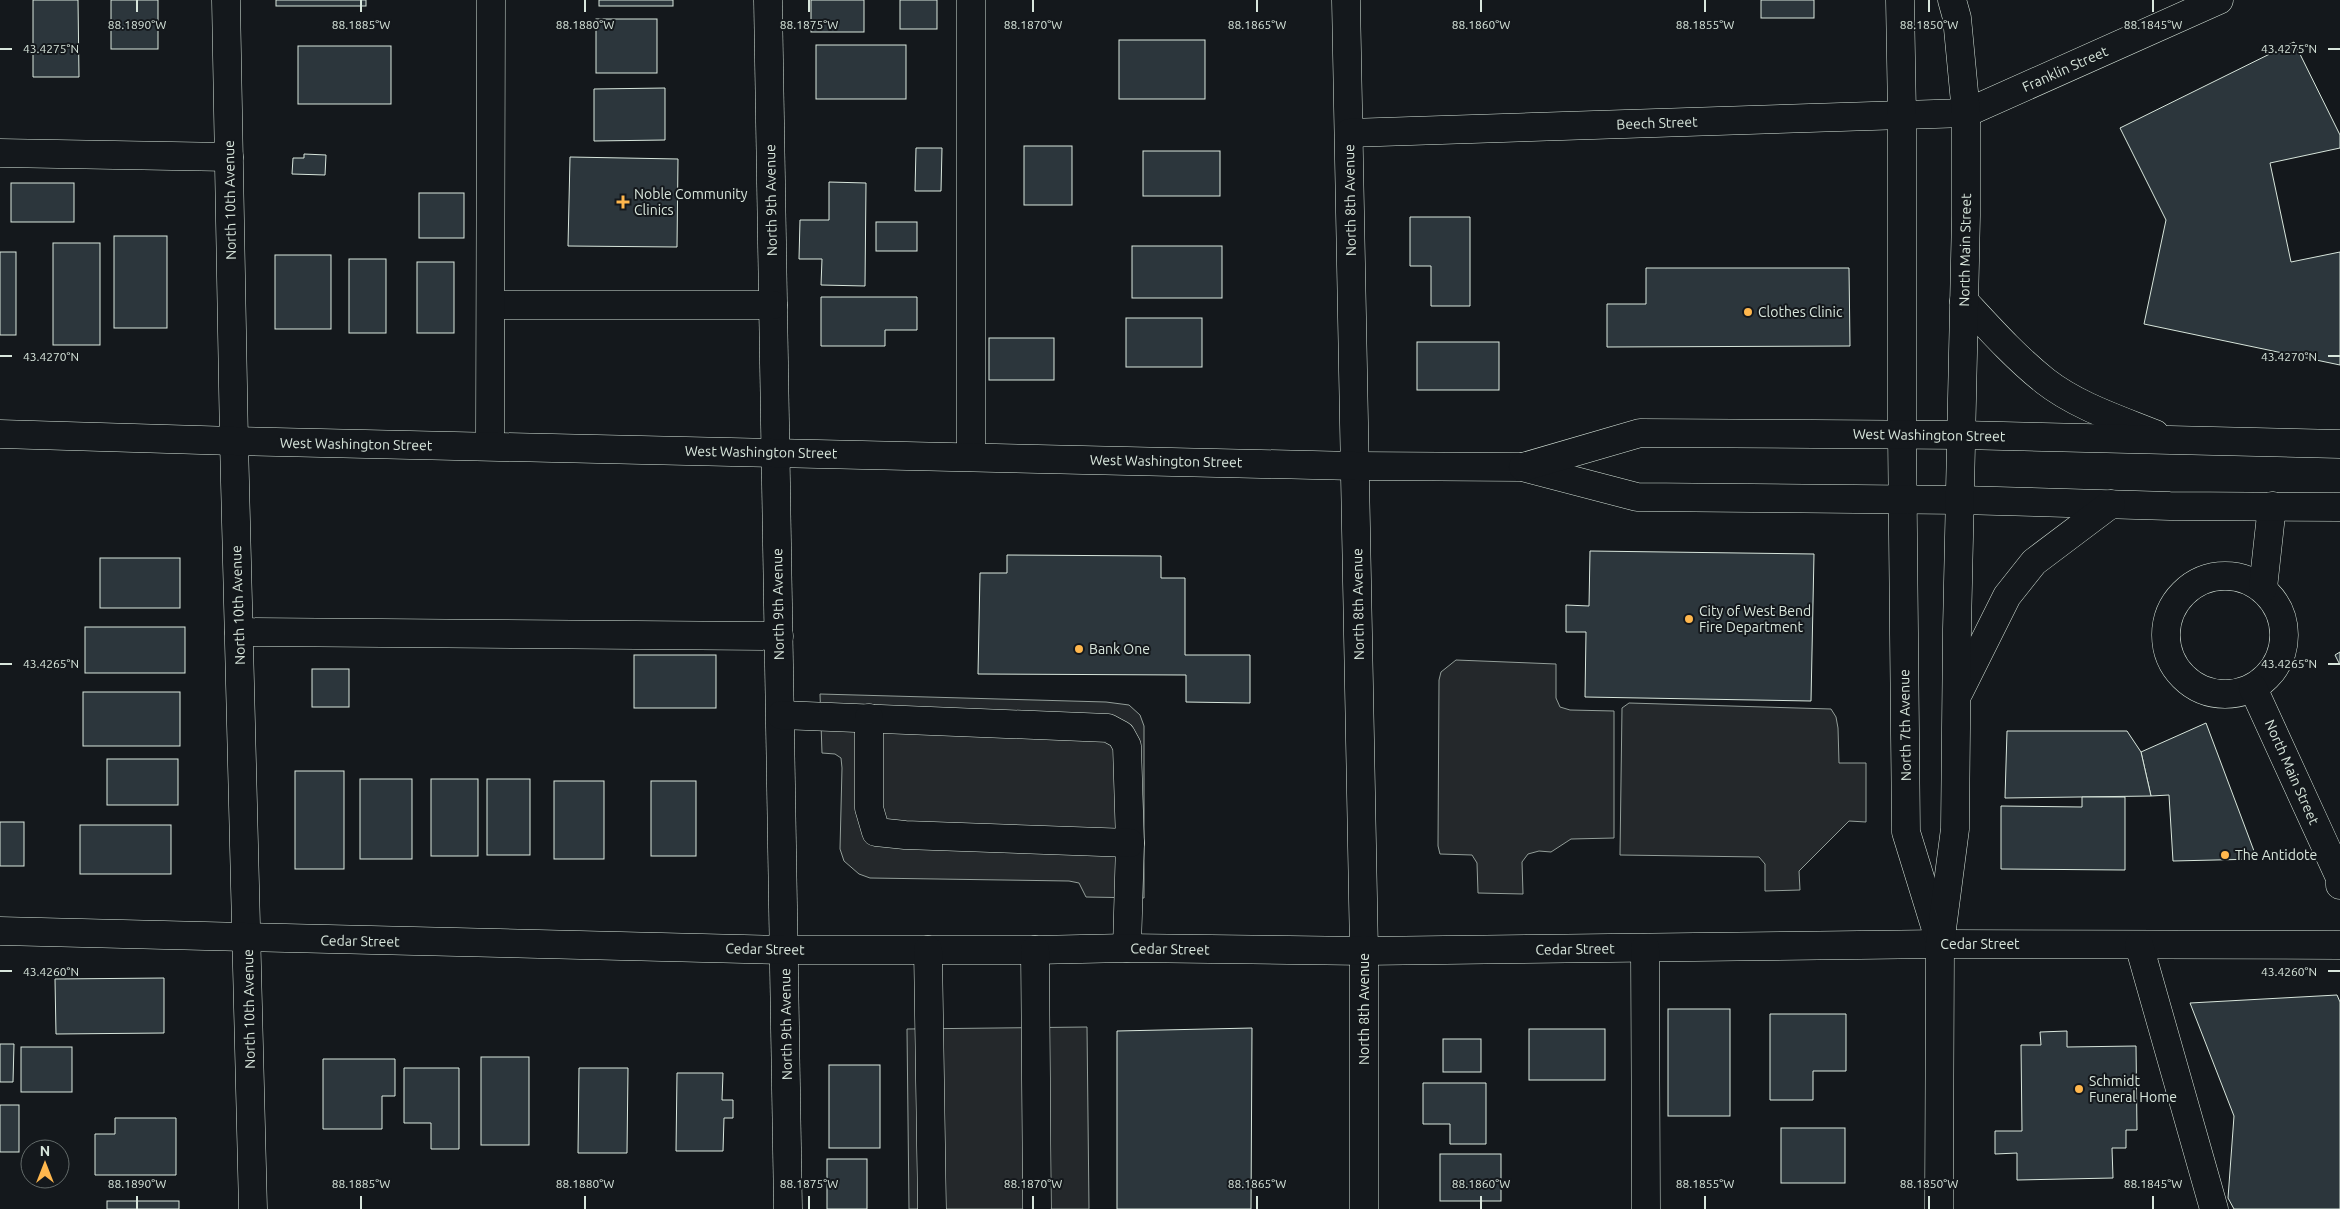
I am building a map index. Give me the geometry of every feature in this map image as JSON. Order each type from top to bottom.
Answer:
[{"type":"street","name":"North 10th Avenue","points":[[226,0],[234,441],[253,1209]]},
{"type":"street","points":[[490,446],[491,0]]},
{"type":"street","name":"North 9th Avenue","points":[[768,0],[788,1209]]},
{"type":"street","points":[[971,0],[971,456]]},
{"type":"street","name":"North 8th Avenue","points":[[1346,0],[1364,951],[1364,1209]]},
{"type":"street","points":[[1900,0],[1903,500]]},
{"type":"street","name":"North Main Street","points":[[1952,0],[1957,18],[1966,113],[1960,500]]},
{"type":"street","name":"Franklin Street","points":[[1966,113],[2218,0]]},
{"type":"street","name":"Beech Street","points":[[1349,133],[1966,113]]},
{"type":"street","points":[[0,153],[229,157]]},
{"type":"street","points":[[1964,301],[2004,345],[2047,382],[2094,409],[2170,440]]},
{"type":"street","points":[[491,305],[773,305]]},
{"type":"street","name":"West Washington Street","points":[[1522,467],[1640,433],[1902,434],[2340,444]]},
{"type":"street","name":"West Washington Street","points":[[0,434],[1355,466],[1522,467],[1637,497],[1960,500],[2340,507]]},
{"type":"street","name":"North 7th Avenue","points":[[1903,500],[1906,832],[1940,944]]},
{"type":"street","name":"North 7th Avenue","points":[[1939,1209],[1940,944],[1955,829],[1960,500]]},
{"type":"street","points":[[1956,698],[2007,596],[2034,562],[2111,504]]},
{"type":"street","points":[[2263,588],[2272,506]]},
{"type":"street","points":[[2226,575],[2245,579],[2263,588],[2273,599],[2280,612],[2285,629],[2284,646],[2278,663],[2268,677],[2253,688],[2234,694],[2215,694],[2196,687],[2181,676],[2170,659],[2166,639],[2167,620],[2175,602],[2189,588],[2206,578],[2226,575]]},
{"type":"street","points":[[239,632],[779,636]]},
{"type":"street","name":"North Main Street","points":[[2253,688],[2340,878],[2340,885]]},
{"type":"street","points":[[780,715],[1108,728],[1121,735],[1127,746],[1130,843],[1126,948]]},
{"type":"street","points":[[869,718],[869,808],[876,832],[905,835],[1130,843]]},
{"type":"street","name":"Cedar Street","points":[[0,932],[785,950],[1126,948],[1364,951],[1940,944],[2340,945]]},
{"type":"street","points":[[2140,945],[2214,1209]]},
{"type":"street","points":[[1645,948],[1646,1209]]},
{"type":"street","points":[[928,950],[932,1209]]},
{"type":"street","points":[[1035,950],[1037,1207]]},
{"type":"shaded area","points":[[1456,660],[1556,664],[1556,698],[1560,707],[1570,710],[1614,711],[1614,838],[1571,839],[1551,852],[1539,851],[1528,854],[1522,862],[1523,894],[1478,893],[1477,863],[1472,855],[1440,854],[1438,846],[1439,680],[1441,672]]},
{"type":"shaded area","points":[[820,694],[1106,702],[1129,705],[1140,715],[1144,726],[1144,898],[1086,897],[1079,883],[1069,881],[870,878],[859,874],[844,861],[840,849],[841,758],[835,754],[822,753]]},
{"type":"shaded area","points":[[1629,703],[1831,709],[1836,717],[1838,728],[1839,763],[1866,763],[1866,822],[1849,821],[1799,871],[1800,890],[1765,891],[1765,864],[1759,857],[1620,855],[1622,708]]},
{"type":"shaded area","points":[[1087,1027],[1089,1209],[909,1209],[907,1029]]},
{"type":"building","points":[[33,0],[78,0],[79,77],[33,77]]},
{"type":"building","points":[[111,0],[158,0],[158,49],[111,49]]},
{"type":"building","points":[[276,0],[366,0],[366,6],[276,6]]},
{"type":"building","points":[[599,0],[673,0],[673,6],[599,6]]},
{"type":"building","points":[[811,0],[864,0],[864,32],[811,32]]},
{"type":"building","points":[[900,0],[937,0],[937,29],[900,29]]},
{"type":"building","points":[[1761,0],[1814,0],[1814,18],[1761,18]]},
{"type":"building","points":[[596,19],[657,19],[657,73],[596,73]]},
{"type":"building","points":[[1119,40],[1205,40],[1205,99],[1119,99]]},
{"type":"building","points":[[2294,42],[2340,135],[2340,148],[2270,163],[2291,262],[2340,252],[2340,365],[2144,324],[2166,220],[2120,128]]},
{"type":"building","points":[[816,45],[906,45],[906,99],[816,99]]},
{"type":"building","points":[[298,46],[391,46],[391,104],[298,104]]},
{"type":"building","points":[[665,88],[665,140],[594,141],[594,89]]},
{"type":"building","points":[[1024,146],[1072,146],[1072,205],[1024,205]]},
{"type":"building","points":[[916,148],[942,148],[941,191],[915,191]]},
{"type":"building","points":[[1143,151],[1220,151],[1220,196],[1143,196]]},
{"type":"building","points":[[304,154],[326,155],[325,175],[292,174],[293,158],[304,158]]},
{"type":"building","name":"Noble Community Clinics","points":[[570,157],[678,159],[677,247],[568,246]]},
{"type":"building","points":[[829,182],[866,183],[865,286],[821,285],[822,259],[799,259],[800,220],[829,220]]},
{"type":"building","points":[[11,183],[74,183],[74,222],[11,222]]},
{"type":"building","points":[[419,193],[464,193],[464,238],[419,238]]},
{"type":"building","points":[[1410,217],[1470,217],[1470,306],[1431,306],[1431,266],[1410,266]]},
{"type":"building","points":[[876,222],[917,222],[917,251],[876,251]]},
{"type":"building","points":[[114,236],[167,236],[167,328],[114,328]]},
{"type":"building","points":[[53,243],[100,243],[100,345],[53,345]]},
{"type":"building","points":[[1132,246],[1222,246],[1222,298],[1132,298]]},
{"type":"building","points":[[0,252],[16,252],[16,335],[0,335]]},
{"type":"building","points":[[275,255],[331,255],[331,329],[275,329]]},
{"type":"building","points":[[349,259],[386,259],[386,333],[349,333]]},
{"type":"building","points":[[417,262],[454,262],[454,333],[417,333]]},
{"type":"building","points":[[1646,268],[1849,268],[1850,346],[1607,347],[1607,304],[1646,304]]},
{"type":"building","points":[[821,297],[917,297],[917,330],[885,330],[885,346],[821,346]]},
{"type":"building","points":[[1126,318],[1202,318],[1202,367],[1126,367]]},
{"type":"building","points":[[989,338],[1054,338],[1054,380],[989,380]]},
{"type":"building","points":[[1417,342],[1499,342],[1499,390],[1417,390]]},
{"type":"building","name":"City of West Bend Fire Department","points":[[1590,551],[1814,554],[1811,701],[1585,697],[1586,632],[1566,632],[1566,605],[1589,606]]},
{"type":"building","points":[[1007,555],[1161,556],[1161,578],[1185,578],[1185,655],[1250,655],[1250,703],[1186,702],[1186,675],[978,674],[980,573],[1007,573]]},
{"type":"building","points":[[100,558],[180,558],[180,608],[100,608]]},
{"type":"building","points":[[85,627],[185,627],[185,673],[85,673]]},
{"type":"building","points":[[2340,652],[2340,665],[2335,655]]},
{"type":"building","points":[[634,655],[716,655],[716,708],[634,708]]},
{"type":"building","points":[[312,669],[349,669],[349,707],[312,707]]},
{"type":"building","points":[[83,692],[180,692],[180,746],[83,746]]},
{"type":"building","points":[[2206,723],[2257,859],[2173,861],[2169,795],[2151,796],[2141,752]]},
{"type":"building","points":[[2007,731],[2127,731],[2141,752],[2151,796],[2005,798]]},
{"type":"building","points":[[107,759],[178,759],[178,805],[107,805]]},
{"type":"building","points":[[295,771],[344,771],[344,869],[295,869]]},
{"type":"building","points":[[360,779],[412,779],[412,859],[360,859]]},
{"type":"building","points":[[431,779],[478,779],[478,856],[431,856]]},
{"type":"building","points":[[487,779],[530,779],[530,855],[487,855]]},
{"type":"building","points":[[554,781],[604,781],[604,859],[554,859]]},
{"type":"building","points":[[651,781],[696,781],[696,856],[651,856]]},
{"type":"building","points":[[2082,797],[2125,797],[2125,870],[2001,869],[2001,806],[2082,807]]},
{"type":"building","points":[[0,822],[24,822],[24,866],[0,866]]},
{"type":"building","points":[[80,825],[171,825],[171,874],[80,874]]},
{"type":"building","points":[[164,978],[164,1033],[56,1034],[55,979]]},
{"type":"building","points":[[2337,995],[2340,1002],[2340,1209],[2234,1209],[2228,1198],[2234,1116],[2190,1003]]},
{"type":"building","points":[[1668,1009],[1730,1009],[1730,1116],[1668,1116]]},
{"type":"building","points":[[1770,1014],[1846,1014],[1846,1071],[1813,1071],[1813,1100],[1770,1100]]},
{"type":"building","points":[[1252,1028],[1251,1209],[1117,1209],[1117,1031]]},
{"type":"building","points":[[1529,1029],[1605,1029],[1605,1080],[1529,1080]]},
{"type":"building","name":"Schmidt Funeral Home","points":[[2067,1031],[2067,1047],[2136,1046],[2137,1130],[2126,1130],[2126,1148],[2112,1148],[2113,1178],[2017,1180],[2017,1153],[1995,1154],[1995,1131],[2022,1131],[2021,1045],[2041,1045],[2040,1032]]},
{"type":"building","points":[[1443,1039],[1481,1039],[1481,1072],[1443,1072]]},
{"type":"building","points":[[0,1044],[14,1044],[13,1082],[0,1082]]},
{"type":"building","points":[[21,1047],[72,1047],[72,1092],[21,1092]]},
{"type":"building","points":[[481,1057],[529,1057],[529,1145],[481,1145]]},
{"type":"building","points":[[323,1059],[395,1059],[395,1096],[382,1096],[382,1129],[323,1129]]},
{"type":"building","points":[[829,1065],[880,1065],[880,1148],[829,1148]]},
{"type":"building","points":[[404,1068],[459,1068],[459,1149],[431,1149],[431,1123],[404,1123]]},
{"type":"building","points":[[579,1068],[628,1068],[627,1153],[578,1153]]},
{"type":"building","points":[[677,1073],[723,1073],[722,1100],[733,1100],[733,1118],[724,1118],[723,1151],[676,1151]]},
{"type":"building","points":[[1423,1083],[1486,1083],[1486,1144],[1450,1144],[1450,1124],[1423,1124]]},
{"type":"building","points":[[0,1105],[19,1105],[19,1152],[0,1152]]},
{"type":"building","points":[[115,1118],[176,1118],[176,1175],[95,1175],[95,1134],[115,1134]]},
{"type":"building","points":[[1781,1128],[1845,1128],[1845,1183],[1781,1183]]},
{"type":"building","points":[[1440,1154],[1501,1154],[1501,1201],[1440,1201]]},
{"type":"building","points":[[827,1159],[867,1159],[867,1209],[827,1209]]},
{"type":"building","points":[[107,1201],[179,1201],[179,1209],[107,1209]]},
{"type":"place","name":"Noble Community Clinics","points":[[623,202]]},
{"type":"place","name":"Clothes Clinic","points":[[1748,312]]},
{"type":"place","name":"City of West Bend Fire Department","points":[[1689,619]]},
{"type":"place","name":"Bank One","points":[[1079,649]]},
{"type":"place","name":"The Antidote","points":[[2225,855]]},
{"type":"place","name":"Schmidt Funeral Home","points":[[2079,1089]]}]
